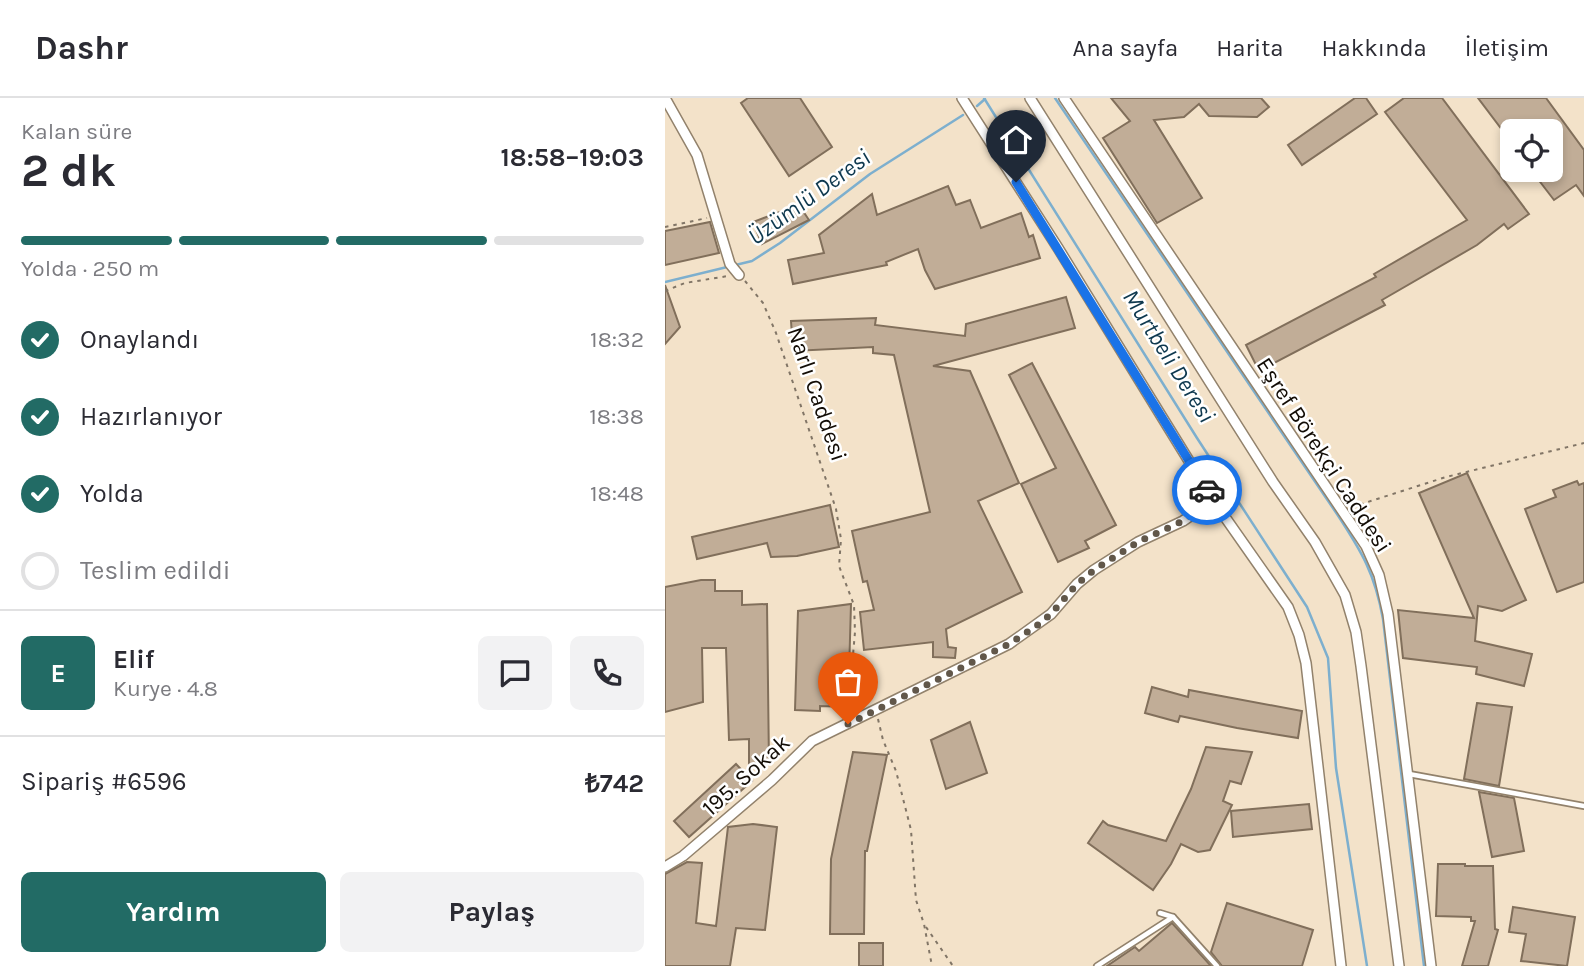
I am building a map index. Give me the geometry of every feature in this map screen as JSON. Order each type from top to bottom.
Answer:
[{"type":"street","points":[[665,98],[697,155],[735,270]]},
{"type":"street","points":[[963,98],[1213,500],[1288,607],[1299,635],[1305,663],[1341,966]]},
{"type":"street","points":[[1030,98],[1273,481],[1315,542],[1345,595],[1356,632],[1361,666],[1399,966]]},
{"type":"street","name":"Eşref Börekçi Caddesi","points":[[1064,98],[1366,546],[1379,575],[1384,592],[1431,966]]},
{"type":"street","name":"195. Sokak","points":[[665,867],[693,848],[772,780],[812,741],[1009,644],[1035,627],[1094,570],[1138,542],[1183,521],[1213,500]]},
{"type":"lane","points":[[1408,774],[1584,806]]},
{"type":"lane","points":[[1160,913],[1173,917],[1217,966]]},
{"type":"lane","points":[[1097,966],[1173,917]]},
{"type":"path","points":[[665,227],[715,216]]},
{"type":"path","points":[[665,291],[735,270]]},
{"type":"path","name":"Narlı Caddesi","points":[[735,270],[763,303],[776,332],[836,509],[841,539],[839,566],[854,605],[855,632],[848,724]]},
{"type":"path","points":[[1341,510],[1446,477],[1584,443]]},
{"type":"path","points":[[875,710],[883,740],[896,771],[911,830],[916,900],[924,924],[932,966]]},
{"type":"path","points":[[924,924],[953,966]]},
{"type":"building","points":[[748,98],[800,98],[832,147],[789,176],[741,103]]},
{"type":"building","points":[[1111,98],[1261,98],[1269,107],[1257,117],[1209,116],[1199,104],[1184,117],[1154,120],[1202,198],[1157,223],[1103,138],[1130,121]]},
{"type":"building","points":[[1355,98],[1366,98],[1377,114],[1302,165],[1288,145]]},
{"type":"building","points":[[1404,98],[1442,98],[1500,175],[1500,182],[1505,182],[1529,214],[1508,229],[1504,224],[1477,245],[1382,300],[1385,305],[1259,371],[1246,345],[1376,277],[1374,274],[1467,220],[1385,112]]},
{"type":"building","points":[[1478,98],[1546,98],[1561,119],[1500,119],[1500,127]]},
{"type":"building","points":[[1563,121],[1584,150],[1584,196],[1576,185],[1554,200],[1540,182],[1563,182]]},
{"type":"building","points":[[948,186],[956,205],[970,200],[981,228],[1021,213],[1029,237],[1033,235],[1040,258],[935,289],[918,249],[886,262],[887,265],[793,284],[788,260],[824,253],[819,235],[872,194],[877,215]]},
{"type":"building","points":[[799,205],[809,220],[762,244],[753,222]]},
{"type":"building","points":[[710,222],[719,253],[665,265],[665,231]]},
{"type":"building","points":[[665,285],[680,327],[665,344]]},
{"type":"building","points":[[1066,297],[1075,328],[933,366],[970,371],[1019,483],[978,501],[1022,592],[946,629],[948,647],[956,648],[955,658],[933,657],[933,642],[864,650],[860,612],[874,610],[867,581],[863,582],[852,531],[930,512],[894,355],[873,353],[873,347],[793,351],[791,321],[876,318],[875,325],[965,336],[966,324]]},
{"type":"building","points":[[1032,363],[1116,525],[1085,541],[1089,548],[1058,562],[1021,484],[1056,468],[1009,375]]},
{"type":"building","points":[[1467,473],[1526,600],[1502,611],[1478,606],[1475,641],[1532,654],[1524,686],[1476,674],[1477,667],[1403,658],[1398,610],[1474,618],[1419,493]]},
{"type":"building","points":[[1577,481],[1579,485],[1584,483],[1584,582],[1557,592],[1525,509],[1556,497],[1553,490]]},
{"type":"building","points":[[830,505],[839,547],[797,556],[771,557],[767,543],[697,559],[692,537]]},
{"type":"building","points":[[715,580],[715,591],[742,591],[742,605],[767,604],[769,764],[749,764],[749,739],[729,740],[726,648],[702,648],[703,702],[665,712],[665,587]]},
{"type":"building","points":[[851,604],[848,707],[820,706],[820,711],[795,710],[798,611]]},
{"type":"building","points":[[1152,687],[1188,697],[1189,690],[1302,711],[1298,738],[1180,716],[1178,722],[1145,713]]},
{"type":"building","points":[[1477,703],[1512,707],[1499,786],[1464,779]]},
{"type":"building","points":[[970,722],[987,773],[946,789],[931,740]]},
{"type":"building","points":[[1206,747],[1252,752],[1241,784],[1230,781],[1223,801],[1232,805],[1210,850],[1198,852],[1181,844],[1153,890],[1088,843],[1103,821],[1108,825],[1166,841],[1191,789]]},
{"type":"building","points":[[853,752],[887,755],[865,851],[864,934],[830,934],[831,859]]},
{"type":"building","points":[[736,764],[752,781],[689,837],[674,821]]},
{"type":"building","points":[[1479,792],[1514,798],[1524,851],[1492,857]]},
{"type":"building","points":[[1309,804],[1312,829],[1233,837],[1231,811]]},
{"type":"building","points":[[753,824],[777,827],[765,930],[736,928],[730,966],[665,966],[665,874],[687,862],[702,863],[696,923],[716,926],[728,827]]},
{"type":"building","points":[[1438,864],[1493,866],[1495,929],[1498,930],[1488,966],[1462,966],[1475,921],[1471,921],[1471,917],[1436,916]]},
{"type":"building","points":[[1227,903],[1313,930],[1302,966],[1222,966],[1211,952]]},
{"type":"building","points":[[1513,907],[1575,917],[1567,966],[1521,961],[1526,934],[1509,932]]},
{"type":"building","points":[[1172,923],[1211,966],[1107,966],[1135,947],[1139,951]]},
{"type":"building","points":[[859,943],[883,943],[883,966],[859,966]]},
{"type":"waterway","name":"Murtbeli Deresi","points":[[984,98],[1197,438],[1307,607],[1328,658],[1336,768],[1367,966]]},
{"type":"waterway","points":[[1055,98],[1337,514],[1366,564],[1376,589],[1383,619],[1424,966]]},
{"type":"waterway","name":"Üzümlü Deresi","points":[[977,106],[985,99]]},
{"type":"waterway","name":"Üzümlü Deresi","points":[[665,282],[752,261],[780,243],[870,174],[963,115]]},
{"type":"way so far","points":[[848,724],[1009,644],[1051,614],[1077,584],[1094,570],[1138,542],[1183,521],[1213,500],[1207,490]]},
{"type":"route","points":[[1016,182],[1207,490]]}]
